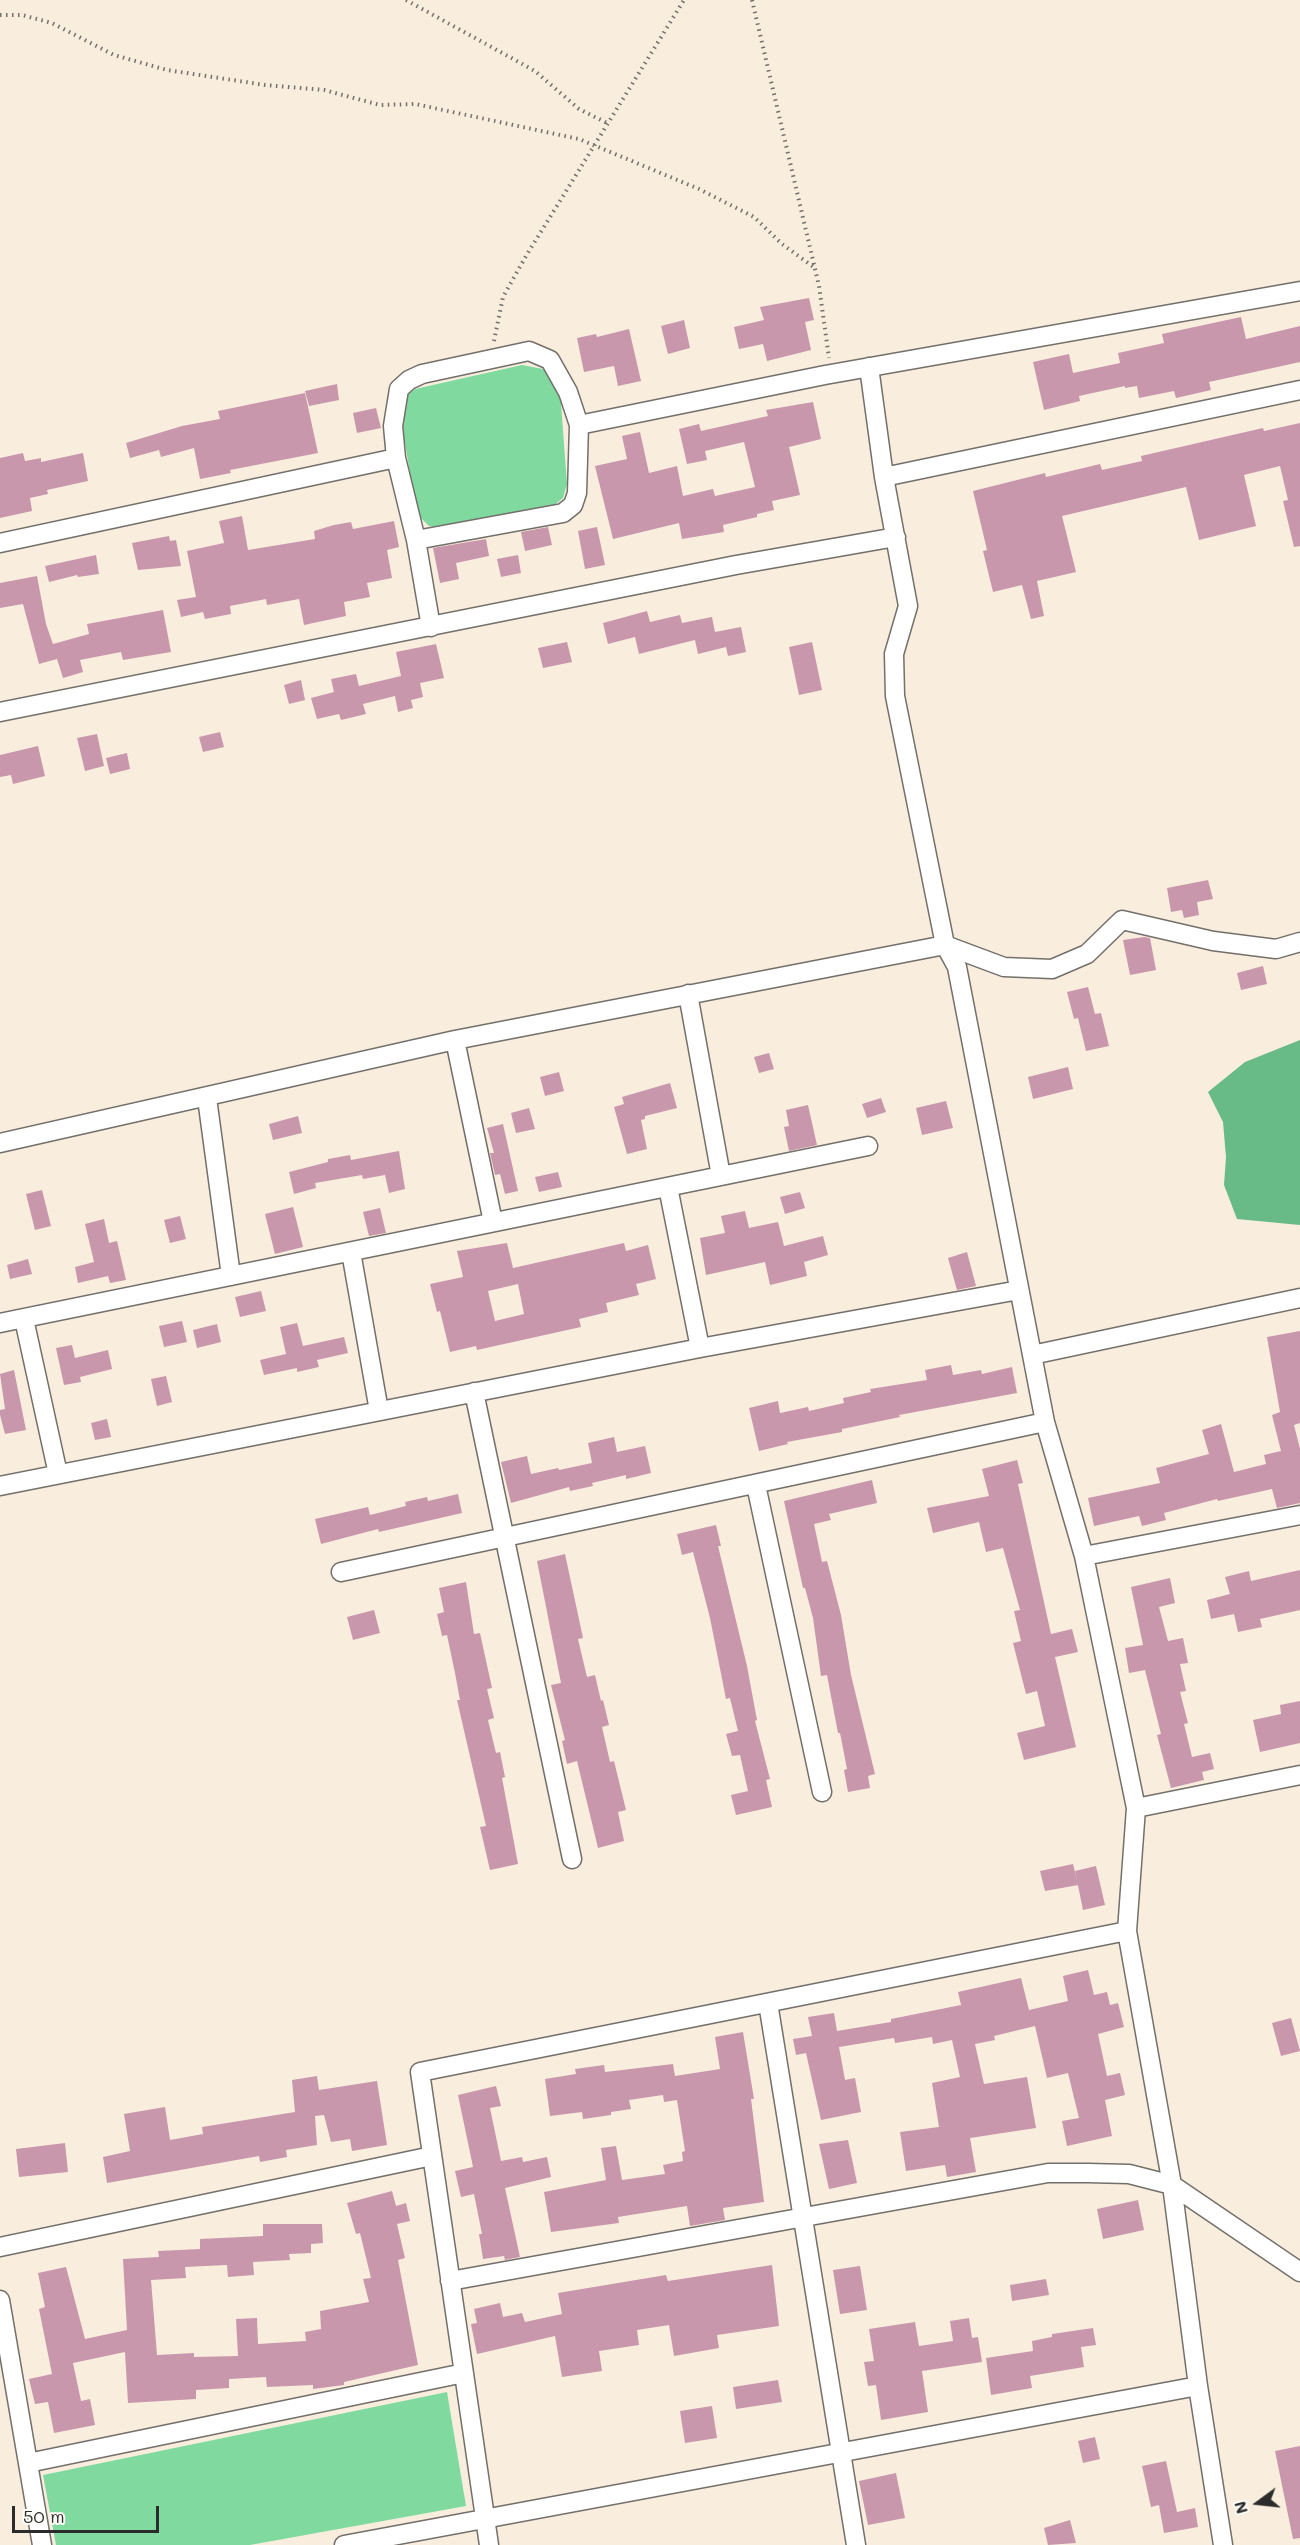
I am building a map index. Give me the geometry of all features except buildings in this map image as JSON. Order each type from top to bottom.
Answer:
[{"type":"street","points":[[579,425],[869,367],[1300,291]]},
{"type":"street","points":[[416,540],[563,513],[573,505],[577,494],[579,425],[568,392],[550,360],[529,351],[422,374],[409,380],[399,389],[393,426],[396,458],[416,540],[431,627]]},
{"type":"street","points":[[869,367],[884,477],[908,606],[894,654],[895,696],[945,945],[957,967],[1045,1422],[1084,1556],[1136,1808],[1127,1931],[1172,2185],[1198,2386],[1223,2545]]},
{"type":"street","points":[[884,477],[1300,390]]},
{"type":"street","points":[[0,543],[396,458]]},
{"type":"street","points":[[0,712],[736,565],[896,537]]},
{"type":"street","points":[[0,1143],[207,1098],[455,1040],[945,945],[1004,967],[1052,969],[1087,954],[1122,920],[1213,941],[1276,949],[1300,942]]},
{"type":"street","points":[[688,994],[721,1176]]},
{"type":"street","points":[[455,1040],[493,1222]]},
{"type":"street","points":[[207,1098],[231,1276]]},
{"type":"street","points":[[0,1323],[868,1146]]},
{"type":"street","points":[[668,1187],[700,1348]]},
{"type":"street","points":[[351,1252],[379,1411]]},
{"type":"street","points":[[0,1486],[700,1348],[1019,1290]]},
{"type":"street","points":[[1032,1355],[1300,1298]]},
{"type":"street","points":[[24,1318],[58,1474]]},
{"type":"street","points":[[474,1392],[572,1859]]},
{"type":"street","points":[[341,1572],[1045,1422]]},
{"type":"street","points":[[756,1485],[822,1792]]},
{"type":"street","points":[[1084,1556],[1300,1515]]},
{"type":"street","points":[[1136,1808],[1300,1775]]},
{"type":"street","points":[[489,2545],[420,2072],[1127,1931]]},
{"type":"street","points":[[768,2003],[856,2545]]},
{"type":"street","points":[[0,2247],[432,2156]]},
{"type":"street","points":[[450,2281],[1048,2173],[1129,2174],[1172,2185],[1300,2272]]},
{"type":"street","points":[[0,2300],[6,2373],[28,2463],[42,2545]]},
{"type":"street","points":[[28,2463],[464,2373]]},
{"type":"street","points":[[344,2545],[1198,2386]]},
{"type":"path","points":[[406,0],[535,71],[579,109],[609,124]]},
{"type":"path","points":[[489,360],[503,297],[543,227],[597,146],[684,0]]},
{"type":"path","points":[[752,0],[815,268],[832,374]]},
{"type":"path","points":[[0,15],[22,15],[52,23],[114,55],[167,70],[265,85],[324,90],[380,105],[415,104],[579,139],[699,189],[754,218],[782,244],[815,268]]},
{"type":"green space","points":[[522,365],[543,369],[560,390],[567,484],[563,498],[552,507],[441,528],[429,526],[417,514],[400,414],[403,398],[415,389]]},
{"type":"green space","points":[[1300,1040],[1300,1225],[1237,1219],[1224,1185],[1226,1157],[1223,1122],[1208,1092],[1245,1062]]},
{"type":"green space","points":[[447,2392],[466,2506],[250,2545],[56,2545],[43,2475]]}]
